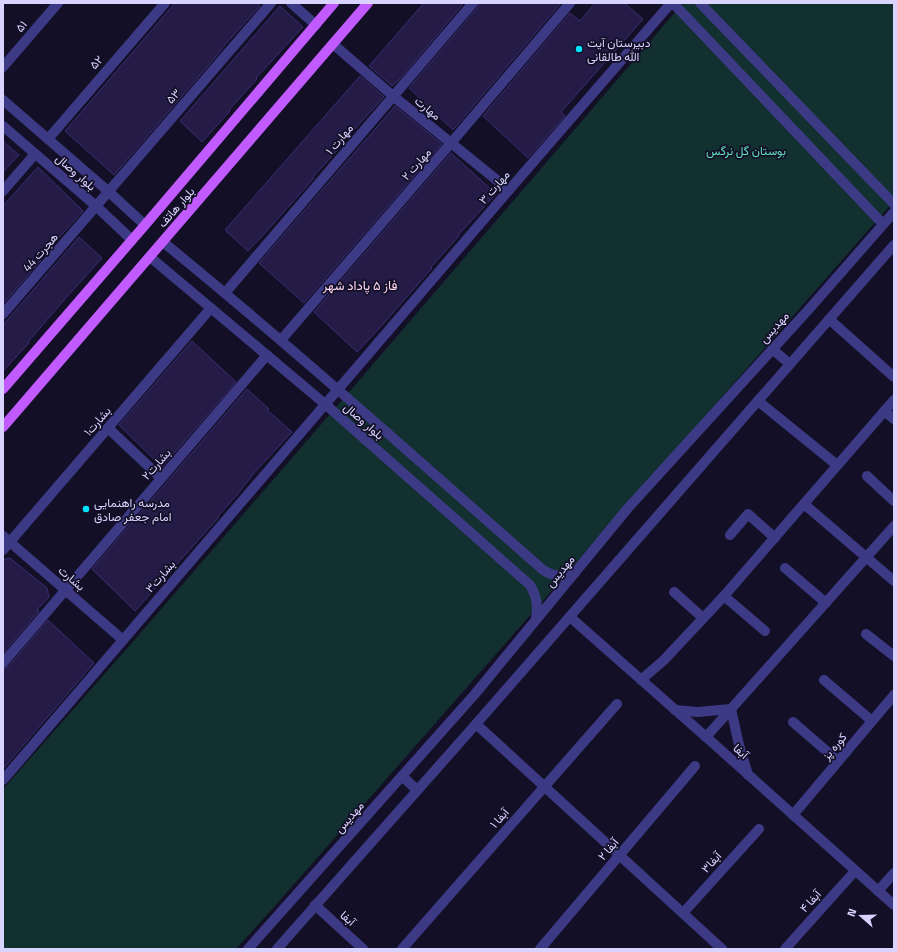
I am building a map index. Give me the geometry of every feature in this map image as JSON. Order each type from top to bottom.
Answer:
[{"type":"main road","points":[[3,389],[334,3]]},
{"type":"main road","name":"بلوار هاتف","points":[[3,427],[368,3]]},
{"type":"street","name":"۵۱","points":[[3,67],[58,3]]},
{"type":"street","name":"۵۲","points":[[48,139],[165,3]]},
{"type":"street","name":"۵۳","points":[[96,206],[271,3]]},
{"type":"street","points":[[290,3],[316,25]]},
{"type":"street","name":"مهارت ۱","points":[[225,292],[473,3]]},
{"type":"street","name":"مهارت ۲","points":[[280,340],[570,3]]},
{"type":"street","points":[[672,3],[883,224]]},
{"type":"street","name":"مهارت ۳","points":[[338,390],[509,190],[672,3]]},
{"type":"street","points":[[700,3],[894,204]]},
{"type":"street","name":"مهارت","points":[[333,44],[393,96],[509,190]]},
{"type":"street","name":"بلوار وصال","points":[[3,100],[145,225]]},
{"type":"street","name":"بلوار وصال","points":[[3,126],[96,206],[132,240]]},
{"type":"street","points":[[3,191],[35,154]]},
{"type":"street","name":"هجرت 44","points":[[3,314],[96,206]]},
{"type":"street","name":"مهدیس","points":[[248,949],[475,694],[628,508],[894,212]]},
{"type":"street","name":"بلوار وصال","points":[[163,242],[225,292],[543,570],[549,574],[560,576],[569,576],[575,573]]},
{"type":"street","points":[[277,949],[570,617],[894,245]]},
{"type":"street","name":"بلوار وصال","points":[[150,257],[325,404],[530,585],[537,602],[536,619]]},
{"type":"street","name":"بشارت۱","points":[[3,550],[6,539],[108,428],[210,308]]},
{"type":"street","points":[[829,319],[894,377]]},
{"type":"street","points":[[772,349],[790,364]]},
{"type":"street","name":"بشارت۲","points":[[3,663],[266,355]]},
{"type":"street","name":"بشارت۳","points":[[3,780],[338,390]]},
{"type":"street","points":[[641,680],[664,660],[724,596],[894,400]]},
{"type":"street","points":[[758,401],[837,466]]},
{"type":"street","points":[[884,411],[894,419]]},
{"type":"street","points":[[108,428],[161,478]]},
{"type":"street","points":[[868,476],[894,500]]},
{"type":"street","points":[[804,504],[894,582]]},
{"type":"street","points":[[730,535],[748,514],[775,538]]},
{"type":"street","points":[[706,737],[894,526]]},
{"type":"street","name":"بشارت","points":[[6,539],[123,640]]},
{"type":"street","points":[[785,568],[826,603]]},
{"type":"street","points":[[674,592],[703,618]]},
{"type":"street","points":[[724,596],[765,632]]},
{"type":"street","name":"آبفا","points":[[570,617],[894,905]]},
{"type":"street","points":[[866,634],[894,656]]},
{"type":"street","points":[[824,680],[872,721]]},
{"type":"street","name":"کوره پز","points":[[793,815],[894,695]]},
{"type":"street","name":"آبفا ۱","points":[[402,949],[617,704]]},
{"type":"street","points":[[675,710],[698,712],[731,709]]},
{"type":"street","points":[[731,709],[739,745],[748,775]]},
{"type":"street","points":[[793,722],[838,761]]},
{"type":"street","points":[[476,724],[545,785],[722,949]]},
{"type":"street","name":"آبفا ۲","points":[[540,949],[694,766]]},
{"type":"street","points":[[402,776],[418,790]]},
{"type":"street","name":"آبفا۳","points":[[682,913],[759,829]]},
{"type":"street","name":"آبفا ۴","points":[[785,949],[855,871]]},
{"type":"street","points":[[878,891],[894,873]]},
{"type":"street","name":"آبفا","points":[[315,905],[363,949]]},
{"type":"green space","name":"بوستان گل نرگس","points":[[683,3],[894,3],[894,201],[236,949],[3,949],[3,789],[356,384]]},
{"type":"building","points":[[175,3],[256,3],[260,6],[222,48],[114,175],[65,131]]},
{"type":"building","points":[[424,3],[464,3],[399,80],[392,86],[369,66]]},
{"type":"building","points":[[479,3],[561,3],[453,130],[409,88],[478,7]]},
{"type":"building","points":[[595,3],[624,3],[643,19],[561,112],[565,116],[528,158],[483,116],[570,13],[580,21]]},
{"type":"building","points":[[280,6],[303,27],[256,78],[257,79],[229,110],[230,111],[202,142],[180,121]]},
{"type":"building","points":[[360,76],[384,97],[340,145],[341,146],[313,177],[314,178],[248,251],[225,230]]},
{"type":"building","points":[[395,106],[442,144],[304,303],[259,263]]},
{"type":"building","points":[[3,141],[19,155],[3,172]]},
{"type":"building","points":[[451,153],[496,194],[458,235],[459,236],[431,267],[432,268],[357,352],[314,312]]},
{"type":"building","points":[[38,167],[83,211],[45,253],[40,259],[41,260],[3,304],[3,206]]},
{"type":"building","points":[[79,237],[102,258],[3,371],[3,325]]},
{"type":"building","points":[[192,341],[236,382],[162,467],[119,425]]},
{"type":"building","points":[[247,389],[269,409],[267,410],[292,432],[254,473],[218,516],[219,517],[135,611],[92,569]]},
{"type":"building","points":[[10,558],[47,588],[49,597],[3,653],[3,562],[5,559]]},
{"type":"building","points":[[48,620],[94,663],[3,769],[3,669],[8,667]]},
{"type":"place","name":"دبیرستان آیت الله طالقانی","points":[[579,49]]},
{"type":"place","name":"مدرسه راهنمایی امام جعفر صادق","points":[[86,509]]},
{"type":"district","name":"فاز ۵ پاداد شهر","points":[[360,285]]}]
